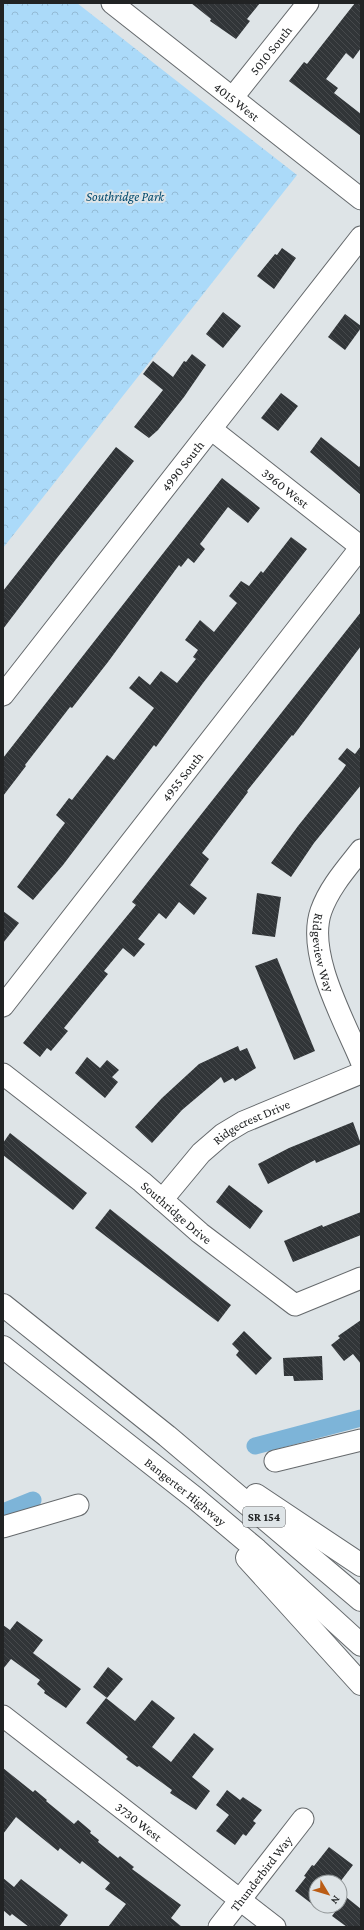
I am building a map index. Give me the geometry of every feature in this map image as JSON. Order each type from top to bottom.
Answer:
[{"type":"highway","name":"SR 154","points":[[3,1305],[167,1436],[361,1600]]},
{"type":"highway","name":"Bangerter Highway","points":[[3,1347],[195,1498],[257,1550],[361,1645]]},
{"type":"highway","points":[[167,1436],[361,1565]]},
{"type":"highway","points":[[195,1498],[361,1684]]},
{"type":"street","name":"4015 West","points":[[112,3],[361,199]]},
{"type":"street","name":"5010 South","points":[[233,97],[308,3]]},
{"type":"street","name":"4990 South","points":[[3,695],[361,237]]},
{"type":"street","name":"3960 West","points":[[211,429],[361,547]]},
{"type":"street","name":"4955 South","points":[[3,1006],[361,547]]},
{"type":"street","name":"Ridgeview Way","points":[[361,850],[329,893],[321,912],[316,937],[321,966],[361,1061]]},
{"type":"street","name":"Ridgecrest Drive","points":[[162,1200],[200,1153],[223,1134],[243,1122],[361,1073]]},
{"type":"street","name":"Southridge Drive","points":[[3,1074],[162,1200],[200,1233],[294,1305],[361,1278]]},
{"type":"street","points":[[275,1461],[361,1440]]},
{"type":"street","points":[[3,1527],[78,1504]]},
{"type":"street","name":"3730 West","points":[[3,1716],[275,1927]]},
{"type":"street","name":"Thunderbird Way","points":[[219,1927],[303,1819]]},
{"type":"green space","name":"Southridge Park","points":[[3,3],[77,3],[297,175],[3,548]]},
{"type":"building","points":[[191,3],[260,3],[247,19],[250,21],[236,39],[210,21],[211,19]]},
{"type":"building","points":[[355,3],[361,3],[361,48],[353,59],[346,53],[326,79],[338,88],[334,93],[361,114],[361,136],[289,81],[304,62],[307,64]]},
{"type":"building","points":[[282,248],[296,258],[274,289],[257,276],[275,254],[277,255]]},
{"type":"building","points":[[223,312],[241,326],[223,348],[206,334]]},
{"type":"building","points":[[345,314],[361,326],[361,328],[345,350],[328,337]]},
{"type":"building","points":[[192,354],[206,365],[184,397],[158,430],[149,438],[134,427],[163,390],[143,374],[153,361],[173,377],[184,361],[186,362]]},
{"type":"building","points":[[281,393],[298,406],[278,431],[261,418]]},
{"type":"building","points":[[321,437],[359,467],[361,465],[361,495],[310,452]]},
{"type":"building","points":[[116,447],[134,461],[3,629],[3,591]]},
{"type":"building","points":[[222,478],[260,508],[248,523],[228,507],[200,544],[205,549],[194,563],[188,558],[181,567],[179,565],[108,662],[72,708],[70,707],[3,796],[3,758]]},
{"type":"building","points":[[291,537],[307,549],[203,683],[156,747],[154,745],[63,865],[33,900],[17,887],[65,823],[56,815],[69,798],[72,800],[107,755],[114,760],[154,708],[129,688],[139,676],[150,685],[161,671],[177,683],[196,659],[193,657],[198,650],[185,640],[200,620],[214,632],[237,603],[229,596],[241,581],[249,586],[261,571],[263,573]]},
{"type":"building","points":[[361,612],[361,646],[293,736],[292,735],[247,791],[248,792],[202,853],[209,859],[190,885],[207,898],[194,915],[179,902],[166,919],[159,913],[138,939],[145,944],[134,957],[123,948],[104,971],[108,974],[64,1028],[68,1031],[51,1051],[47,1048],[40,1057],[23,1043],[136,905],[132,902]]},
{"type":"building","points":[[361,746],[361,785],[314,843],[291,877],[271,863],[346,765],[338,759],[347,748],[355,754]]},
{"type":"building","points":[[257,893],[281,897],[275,937],[252,934]]},
{"type":"building","points":[[3,911],[19,923],[3,943]]},
{"type":"building","points":[[277,958],[315,1051],[294,1060],[255,966]]},
{"type":"building","points":[[238,1046],[240,1051],[247,1048],[256,1068],[235,1081],[233,1078],[224,1083],[221,1077],[182,1110],[152,1143],[135,1127],[162,1098],[199,1064]]},
{"type":"building","points":[[87,1057],[100,1068],[107,1060],[119,1070],[112,1077],[118,1082],[105,1098],[75,1073]]},
{"type":"building","points":[[353,1122],[361,1144],[316,1163],[315,1160],[268,1184],[258,1164],[289,1148]]},
{"type":"building","points":[[10,1133],[87,1193],[73,1210],[3,1155],[3,1143]]},
{"type":"building","points":[[229,1185],[263,1211],[250,1229],[216,1202]]},
{"type":"building","points":[[110,1209],[231,1305],[218,1322],[95,1228]]},
{"type":"building","points":[[361,1212],[361,1235],[293,1262],[284,1241],[322,1225],[323,1227]]},
{"type":"building","points":[[361,1320],[361,1364],[353,1354],[344,1361],[331,1345],[340,1338],[338,1336]]},
{"type":"building","points":[[244,1331],[272,1358],[256,1375],[236,1355],[239,1351],[232,1344]]},
{"type":"building","points":[[322,1356],[323,1380],[294,1381],[293,1376],[284,1376],[283,1358]]},
{"type":"building","points":[[17,1621],[43,1640],[33,1653],[81,1689],[66,1708],[44,1693],[45,1691],[37,1684],[40,1680],[11,1659],[3,1669],[3,1625],[10,1630]]},
{"type":"building","points":[[108,1667],[123,1679],[107,1698],[93,1687]]},
{"type":"building","points":[[106,1698],[135,1721],[152,1700],[175,1718],[152,1747],[171,1762],[194,1733],[214,1749],[192,1777],[210,1791],[196,1810],[170,1793],[172,1790],[139,1766],[137,1767],[126,1759],[128,1757],[86,1723]]},
{"type":"building","points":[[3,1768],[33,1792],[35,1790],[74,1824],[78,1820],[91,1831],[90,1833],[99,1840],[98,1842],[118,1858],[120,1856],[134,1867],[132,1869],[181,1905],[171,1918],[182,1927],[108,1927],[126,1904],[105,1889],[110,1883],[82,1861],[80,1864],[60,1848],[58,1851],[16,1817],[3,1834]]},
{"type":"building","points":[[227,1790],[240,1800],[243,1797],[262,1810],[253,1821],[256,1823],[246,1836],[243,1834],[235,1845],[216,1831],[229,1815],[216,1805]]},
{"type":"building","points":[[329,1847],[353,1865],[346,1874],[308,1874],[308,1901],[295,1891],[306,1877],[304,1876],[312,1865],[314,1866]]},
{"type":"building","points":[[3,1878],[14,1887],[21,1879],[68,1915],[59,1927],[29,1927],[12,1914],[10,1916],[3,1910]]},
{"type":"building","points":[[348,1899],[361,1909],[361,1927],[347,1927],[332,1916],[333,1914],[348,1914]]},
{"type":"waterway","points":[[255,1446],[361,1418]]},
{"type":"waterway","points":[[3,1512],[33,1500]]}]
